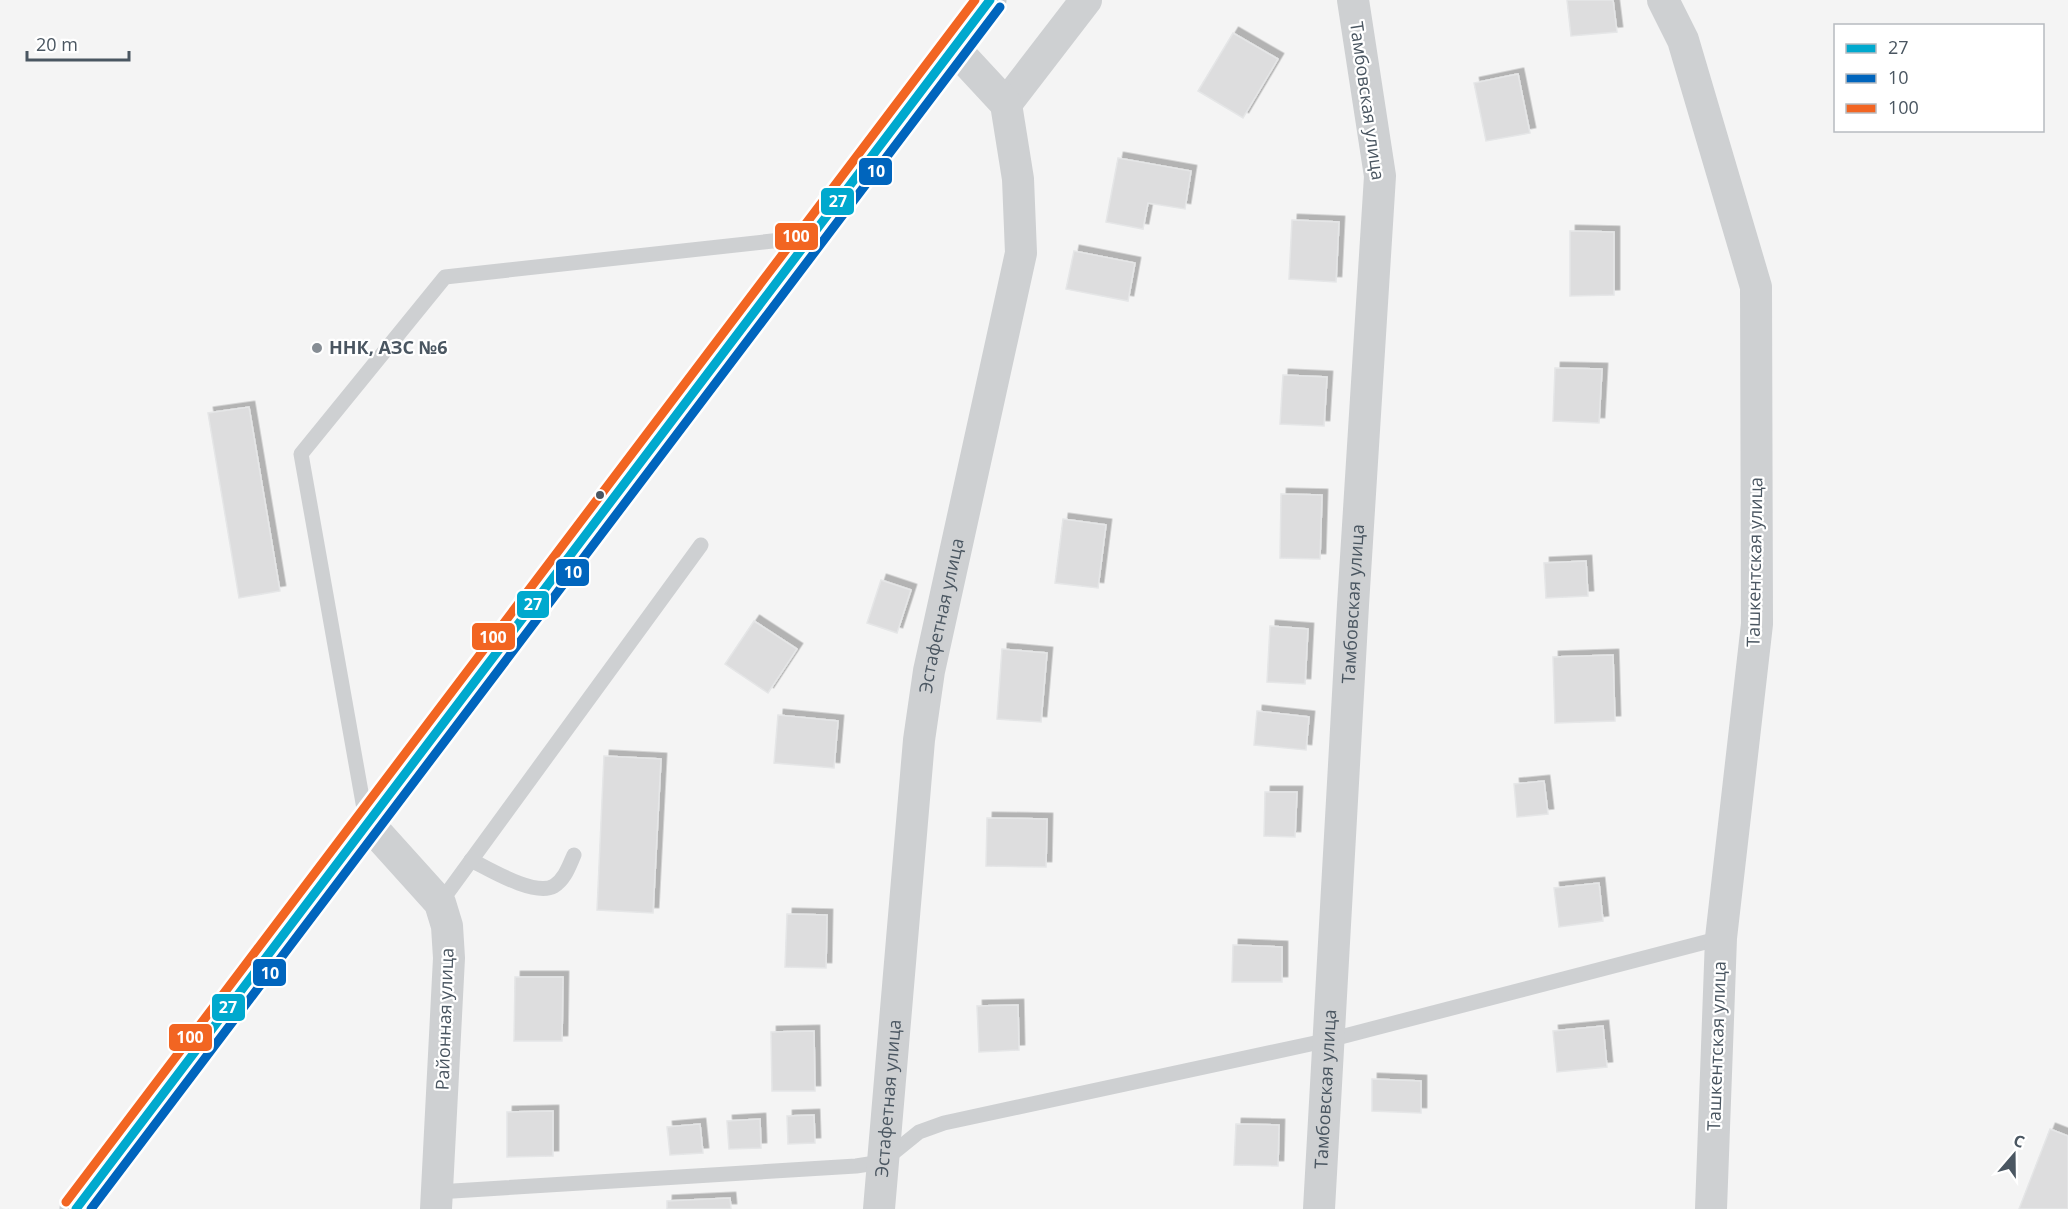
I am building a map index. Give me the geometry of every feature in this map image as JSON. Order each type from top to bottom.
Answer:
[{"type":"main road","points":[[75,1209],[990,0]]},
{"type":"street","points":[[955,49],[1006,104],[1086,0]]},
{"type":"street","name":"Тамбовская улица","points":[[1319,1209],[1380,176],[1353,0]]},
{"type":"street","name":"Ташкентская улица","points":[[1663,0],[1683,40],[1756,287],[1757,624],[1721,938],[1711,1209]]},
{"type":"street","name":"Эстафетная улица","points":[[879,1209],[919,740],[928,671],[1021,253],[1018,179],[1006,104]]},
{"type":"street","name":"Районная улица","points":[[367,822],[440,903],[447,926],[449,958],[436,1200]]},
{"type":"lane","points":[[367,822],[301,454],[445,277],[812,237]]},
{"type":"lane","points":[[440,903],[701,545]]},
{"type":"lane","points":[[471,860],[520,884],[540,889],[552,887],[563,878],[574,855]]},
{"type":"lane","points":[[436,1200],[882,1162],[919,1132],[944,1122],[1329,1040],[1721,938]]},
{"type":"building","points":[[1567,0],[1613,0],[1617,32],[1571,36]]},
{"type":"building","points":[[1233,33],[1278,59],[1243,118],[1198,91]]},
{"type":"building","points":[[1518,74],[1530,133],[1486,141],[1474,83]]},
{"type":"building","points":[[1118,158],[1191,171],[1185,209],[1148,203],[1143,229],[1106,222]]},
{"type":"building","points":[[1292,220],[1339,222],[1336,282],[1289,279]]},
{"type":"building","points":[[1570,231],[1614,232],[1614,295],[1570,296]]},
{"type":"building","points":[[1074,251],[1135,263],[1128,301],[1066,289]]},
{"type":"building","points":[[1555,368],[1602,369],[1599,423],[1553,421]]},
{"type":"building","points":[[1283,375],[1327,377],[1324,426],[1280,424]]},
{"type":"building","points":[[249,407],[280,591],[239,598],[208,413]]},
{"type":"building","points":[[1281,494],[1322,495],[1320,559],[1280,558]]},
{"type":"building","points":[[1063,519],[1106,525],[1098,588],[1055,583]]},
{"type":"building","points":[[1586,561],[1588,596],[1546,598],[1544,563]]},
{"type":"building","points":[[881,580],[911,590],[897,633],[867,623]]},
{"type":"building","points":[[754,621],[797,649],[768,693],[725,664]]},
{"type":"building","points":[[1270,626],[1308,629],[1305,684],[1267,682]]},
{"type":"building","points":[[1002,649],[1047,653],[1041,722],[997,719]]},
{"type":"building","points":[[1613,655],[1615,721],[1555,723],[1553,657]]},
{"type":"building","points":[[1257,711],[1309,717],[1306,750],[1254,745]]},
{"type":"building","points":[[778,715],[838,721],[834,768],[774,763]]},
{"type":"building","points":[[604,756],[661,759],[653,913],[597,910]]},
{"type":"building","points":[[1544,781],[1548,814],[1517,817],[1514,784]]},
{"type":"building","points":[[1265,792],[1297,792],[1295,837],[1264,836]]},
{"type":"building","points":[[987,818],[1047,819],[1046,867],[986,866]]},
{"type":"building","points":[[1599,883],[1603,921],[1559,927],[1554,888]]},
{"type":"building","points":[[787,914],[827,915],[826,968],[785,967]]},
{"type":"building","points":[[1233,945],[1282,947],[1282,982],[1232,982]]},
{"type":"building","points":[[515,977],[563,977],[562,1041],[514,1041]]},
{"type":"building","points":[[1018,1005],[1019,1050],[979,1052],[977,1006]]},
{"type":"building","points":[[1603,1026],[1607,1067],[1557,1072],[1553,1031]]},
{"type":"building","points":[[814,1031],[815,1091],[772,1091],[771,1032]]},
{"type":"building","points":[[1372,1079],[1421,1081],[1421,1113],[1372,1111]]},
{"type":"building","points":[[553,1111],[553,1156],[507,1157],[507,1112]]},
{"type":"building","points":[[814,1115],[815,1143],[788,1144],[787,1116]]},
{"type":"building","points":[[760,1119],[761,1148],[729,1149],[727,1121]]},
{"type":"building","points":[[700,1124],[703,1153],[670,1155],[667,1127]]},
{"type":"building","points":[[1236,1124],[1279,1125],[1278,1166],[1234,1165]]},
{"type":"building","points":[[2050,1129],[2068,1136],[2068,1209],[2019,1209]]},
{"type":"building","points":[[730,1198],[731,1209],[667,1209],[667,1201]]},
{"type":"transit line","name":"100","points":[[66,1202],[975,0]]},
{"type":"transit line","name":"27","points":[[76,1209],[990,0]]},
{"type":"transit line","name":"10","points":[[91,1209],[1000,7]]},
{"type":"place","name":"ННК, АЗС №6","points":[[317,348]]}]
